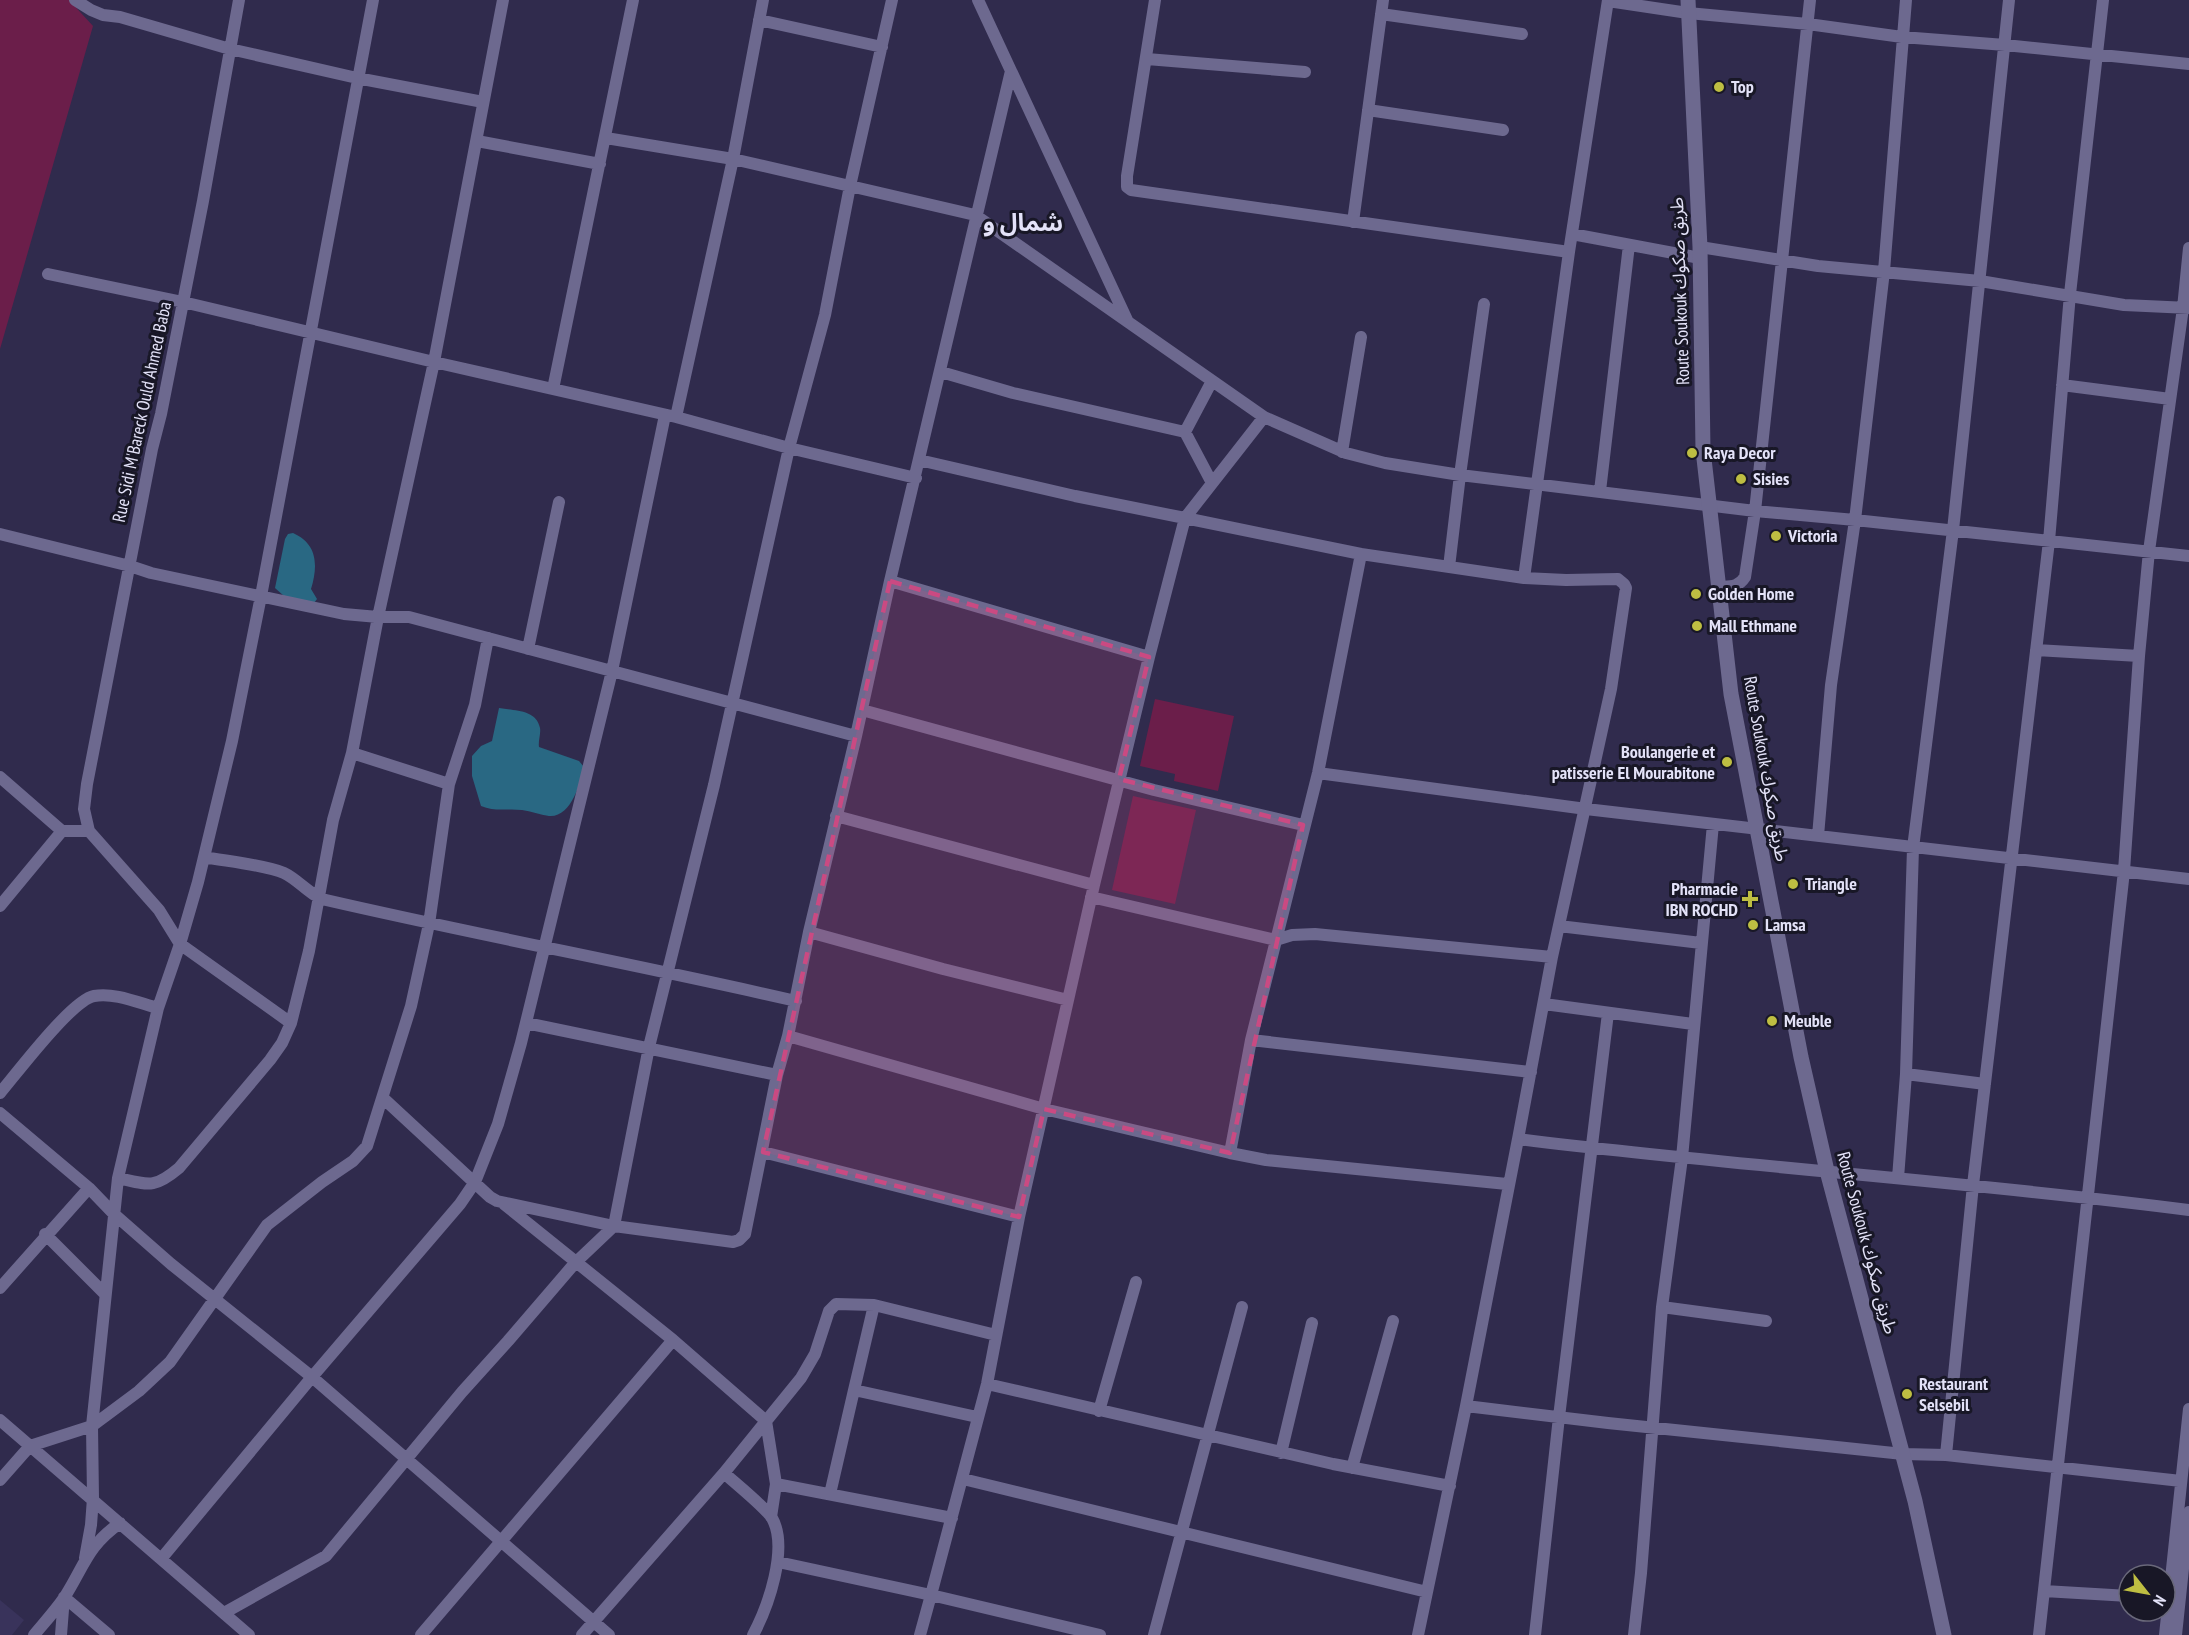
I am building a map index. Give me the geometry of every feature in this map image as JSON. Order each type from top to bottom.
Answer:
[{"type":"street","points":[[75,0],[103,15],[120,17],[230,49],[357,78],[483,102]]},
{"type":"street","name":"Rue Sidi M'Bareck Ould Ahmed Baba","points":[[89,831],[84,809],[87,784],[183,302],[239,0]]},
{"type":"street","points":[[85,1558],[93,1498],[92,1425],[118,1178],[158,1008],[180,944],[204,857],[231,741],[261,596],[373,0]]},
{"type":"street","points":[[118,1178],[152,1184],[162,1181],[178,1168],[270,1060],[282,1043],[291,1023],[309,951],[333,820],[352,753],[378,617],[434,362],[503,0]]},
{"type":"street","points":[[553,389],[633,0]]},
{"type":"street","points":[[161,1559],[464,1199],[475,1182],[498,1124],[545,948],[733,159],[763,0]]},
{"type":"street","points":[[224,1613],[326,1556],[405,1460],[575,1263],[614,1226],[649,1047],[733,704],[789,448],[825,315],[850,186],[892,0]]},
{"type":"street","points":[[978,0],[1129,324]]},
{"type":"street","points":[[1155,0],[1127,176],[1127,187],[1131,190],[1569,252]]},
{"type":"street","points":[[1353,222],[1383,0]]},
{"type":"street","points":[[1524,578],[1569,252],[1608,0],[1688,7],[1902,37],[2189,64]]},
{"type":"street","points":[[1718,587],[1736,586],[1745,577],[1755,511],[1810,0]]},
{"type":"street","points":[[1818,836],[1831,685],[1855,520],[1884,271],[1906,0]]},
{"type":"street","points":[[1898,1178],[1906,1074],[1913,848],[1953,530],[2009,0]]},
{"type":"street","points":[[1947,1455],[1973,1185],[2049,541],[2070,294],[2103,0]]},
{"type":"street","name":"Route Soukouk طريق صكوك","points":[[1688,7],[1700,253],[1703,450],[1731,694],[1759,830],[1773,919],[1827,1172],[1903,1454],[1944,1635]]},
{"type":"street","points":[[1381,14],[1522,34]]},
{"type":"street","points":[[759,20],[882,47]]},
{"type":"street","points":[[1147,58],[1305,72]]},
{"type":"street","points":[[503,1204],[614,1226],[733,1242],[745,1234],[777,1075],[789,1036],[808,932],[941,372],[975,215],[1011,71]]},
{"type":"street","points":[[1368,110],[1503,130]]},
{"type":"street","points":[[606,138],[733,159],[975,215],[1264,417],[1342,452],[1385,463],[1537,485],[1755,511],[2189,556]]},
{"type":"street","points":[[477,141],[600,164]]},
{"type":"street","points":[[1572,234],[1629,245],[1980,281],[2070,294],[2124,305],[2186,308]]},
{"type":"street","points":[[1600,491],[1629,245]]},
{"type":"street","points":[[2039,1635],[2124,871],[2148,551],[2186,308],[2189,248]]},
{"type":"street","points":[[48,274],[183,302],[671,416],[789,448],[916,478]]},
{"type":"street","points":[[1449,567],[1484,304]]},
{"type":"street","points":[[1342,452],[1361,337]]},
{"type":"street","points":[[941,372],[1013,393],[1185,432],[1212,483]]},
{"type":"street","points":[[1185,432],[1212,381]]},
{"type":"street","points":[[2062,385],[2170,399]]},
{"type":"street","points":[[920,1635],[987,1384],[1019,1217],[1092,891],[1185,518],[1264,417]]},
{"type":"street","points":[[919,460],[1064,494],[1361,554],[1524,578],[1618,579],[1626,588],[1611,689],[1552,957],[1466,1406],[1418,1635]]},
{"type":"street","points":[[528,649],[559,502]]},
{"type":"street","points":[[0,534],[151,573],[344,614],[409,617],[856,736]]},
{"type":"street","points":[[1230,1153],[1251,1040],[1303,825],[1318,773],[1361,554]]},
{"type":"street","points":[[890,580],[1149,657]]},
{"type":"street","points":[[0,1480],[30,1446],[92,1425],[139,1391],[170,1362],[267,1226],[321,1182],[353,1161],[366,1146],[411,1006],[429,924],[449,784],[475,705],[488,638]]},
{"type":"street","points":[[2036,650],[2139,656]]},
{"type":"street","points":[[862,710],[1202,802],[1303,825]]},
{"type":"street","points":[[352,753],[449,784]]},
{"type":"street","points":[[1318,773],[1586,809],[2189,879]]},
{"type":"street","points":[[0,777],[62,831],[89,831],[159,910],[180,944],[291,1023]]},
{"type":"street","points":[[836,816],[1092,891],[1276,940],[1292,935],[1308,934],[1552,957]]},
{"type":"street","points":[[1634,1635],[1662,1306],[1682,1158],[1713,824]]},
{"type":"street","points":[[0,906],[62,831]]},
{"type":"street","points":[[204,857],[282,872],[319,898],[429,924],[796,1002]]},
{"type":"street","points":[[1559,926],[1701,943]]},
{"type":"street","points":[[808,932],[1068,1000]]},
{"type":"street","points":[[0,1093],[70,1011],[93,996],[109,996],[158,1008]]},
{"type":"street","points":[[1544,1004],[1694,1024]]},
{"type":"street","points":[[1535,1635],[1608,1013]]},
{"type":"street","points":[[526,1023],[777,1075]]},
{"type":"street","points":[[789,1036],[1044,1109],[1230,1153],[1266,1160],[1508,1184]]},
{"type":"street","points":[[1251,1040],[1531,1072]]},
{"type":"street","points":[[1906,1074],[1985,1084]]},
{"type":"street","points":[[383,1098],[490,1197],[503,1204],[673,1340],[766,1421],[776,1484],[771,1517]]},
{"type":"street","points":[[0,1113],[89,1188],[114,1214],[171,1264],[312,1377],[609,1635]]},
{"type":"street","points":[[1518,1139],[1682,1158],[2089,1197],[2189,1210]]},
{"type":"street","points":[[763,1152],[1019,1217]]},
{"type":"street","points":[[0,1287],[45,1234],[89,1188]]},
{"type":"street","points":[[45,1234],[105,1294]]},
{"type":"street","points":[[1099,1411],[1136,1282]]},
{"type":"street","points":[[582,1635],[724,1473],[809,1367],[829,1311],[836,1304],[874,1305],[996,1335]]},
{"type":"street","points":[[830,1494],[874,1305]]},
{"type":"street","points":[[1662,1306],[1766,1321]]},
{"type":"street","points":[[1154,1635],[1242,1307]]},
{"type":"street","points":[[1352,1468],[1393,1321]]},
{"type":"street","points":[[1281,1453],[1312,1323]]},
{"type":"street","points":[[421,1635],[673,1340]]},
{"type":"street","points":[[987,1384],[1281,1453],[1450,1486]]},
{"type":"street","points":[[854,1390],[977,1417]]},
{"type":"street","points":[[1466,1406],[1903,1454],[1947,1455],[2181,1481]]},
{"type":"street","points":[[2171,1563],[2189,1409]]},
{"type":"street","points":[[0,1420],[249,1635]]},
{"type":"street","points":[[724,1473],[771,1517],[776,1530],[778,1562],[765,1611],[753,1635]]},
{"type":"street","points":[[963,1479],[1428,1592]]},
{"type":"street","points":[[776,1484],[952,1518]]},
{"type":"street","points":[[2176,1635],[2189,1512]]},
{"type":"street","points":[[34,1635],[64,1598],[85,1558],[100,1539],[120,1523]]},
{"type":"street","points":[[778,1562],[1100,1635]]},
{"type":"street","points":[[2044,1591],[2117,1595]]},
{"type":"street","points":[[62,1635],[64,1598]]},
{"type":"street","points":[[64,1598],[109,1635]]},
{"type":"highlighted area","points":[[890,581],[1149,657],[1119,779],[1303,825],[1230,1153],[1044,1109],[1019,1217],[763,1152]]},
{"type":"shaded area","points":[[0,0],[69,0],[93,26],[0,349]]},
{"type":"shaded area","points":[[1155,699],[1234,716],[1218,791],[1174,781],[1175,774],[1140,766]]},
{"type":"shaded area","points":[[1133,796],[1196,810],[1175,904],[1112,890]]},
{"type":"shaded area","points":[[0,1600],[24,1620],[12,1635],[0,1635]]},
{"type":"water","points":[[293,533],[312,549],[315,572],[311,589],[317,599],[314,603],[284,596],[275,588],[285,539],[288,534]]},
{"type":"water","points":[[499,708],[524,712],[534,717],[540,728],[539,747],[579,761],[584,767],[574,798],[557,815],[549,816],[522,810],[481,806],[472,776],[472,756],[481,746],[492,741]]},
{"type":"place","name":"Top","points":[[1719,87]]},
{"type":"place","name":"Raya Decor","points":[[1692,453]]},
{"type":"place","name":"Sisies","points":[[1741,479]]},
{"type":"place","name":"Victoria","points":[[1776,536]]},
{"type":"place","name":"Golden Home","points":[[1696,594]]},
{"type":"place","name":"Mall Ethmane","points":[[1697,626]]},
{"type":"place","name":"Boulangerie et patisserie El Mourabitone","points":[[1727,762]]},
{"type":"place","name":"Triangle","points":[[1793,884]]},
{"type":"place","name":"Pharmacie IBN ROCHD","points":[[1750,899]]},
{"type":"place","name":"Lamsa","points":[[1753,925]]},
{"type":"place","name":"Meuble","points":[[1772,1021]]},
{"type":"place","name":"Restaurant Selsebil","points":[[1907,1394]]},
{"type":"district","name":"شمال و","points":[[1023,223]]}]
